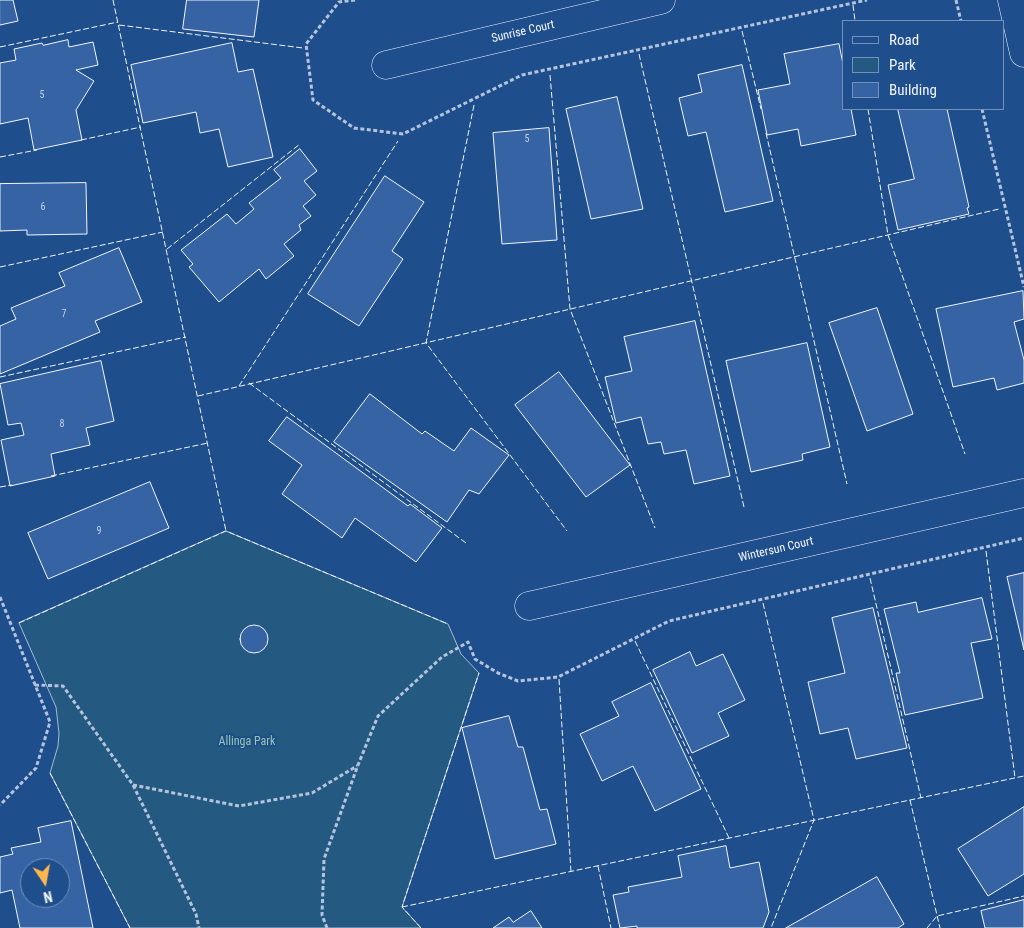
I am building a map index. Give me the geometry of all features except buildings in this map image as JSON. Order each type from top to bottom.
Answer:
[{"type":"street","name":"Sunrise Court","points":[[386,65],[661,0]]},
{"type":"street","points":[[1012,0],[1024,52]]},
{"type":"street","name":"Wintersun Court","points":[[529,606],[1024,493]]},
{"type":"path","points":[[956,0],[962,20]]},
{"type":"path","points":[[982,110],[1024,287]]},
{"type":"path","points":[[327,928],[322,915],[324,858],[378,716],[442,657],[468,642],[475,659],[498,673],[518,680],[558,678],[669,621],[1024,538]]},
{"type":"path","points":[[0,596],[50,722],[36,768],[0,805]]},
{"type":"path","points":[[35,685],[63,686],[133,785],[196,914],[199,928]]},
{"type":"path","points":[[133,785],[239,806],[312,793],[358,765]]},
{"type":"green space","name":"Allinga Park","points":[[226,531],[448,624],[461,654],[479,673],[402,907],[421,928],[130,928],[50,773],[58,746],[59,733],[56,707],[19,623]]},
{"type":"fence","points":[[113,0],[226,531]]},
{"type":"fence","points":[[853,5],[855,20]]},
{"type":"fence","points":[[0,47],[118,22]]},
{"type":"fence","points":[[119,25],[303,48]]},
{"type":"fence","points":[[742,31],[761,109]]},
{"type":"fence","points":[[639,54],[744,507]]},
{"type":"fence","points":[[550,75],[570,309],[655,528]]},
{"type":"fence","points":[[474,105],[426,343],[567,531]]},
{"type":"fence","points":[[868,110],[888,235],[965,454]]},
{"type":"fence","points":[[81,140],[141,127]]},
{"type":"fence","points":[[766,133],[847,484]]},
{"type":"fence","points":[[239,386],[398,141]]},
{"type":"fence","points":[[167,249],[300,144]]},
{"type":"fence","points":[[0,157],[37,150]]},
{"type":"fence","points":[[198,396],[999,209]]},
{"type":"fence","points":[[0,267],[163,232]]},
{"type":"fence","points":[[0,377],[186,337]]},
{"type":"fence","points":[[249,383],[466,543]]},
{"type":"fence","points":[[51,476],[208,443]]},
{"type":"fence","points":[[0,487],[12,485]]},
{"type":"fence","points":[[19,623],[226,531],[448,624]]},
{"type":"fence","points":[[986,551],[1015,778]]},
{"type":"fence","points":[[870,578],[921,798]]},
{"type":"fence","points":[[763,603],[814,820],[771,928]]},
{"type":"fence","points":[[635,641],[729,838]]},
{"type":"fence","points":[[421,928],[402,907],[479,673]]},
{"type":"fence","points":[[559,679],[571,872]]},
{"type":"fence","points":[[50,773],[130,928]]},
{"type":"fence","points":[[402,907],[1024,776]]},
{"type":"fence","points":[[910,800],[940,928]]},
{"type":"fence","points":[[598,866],[611,928]]},
{"type":"fence","points":[[927,928],[937,916],[1024,896]]}]
